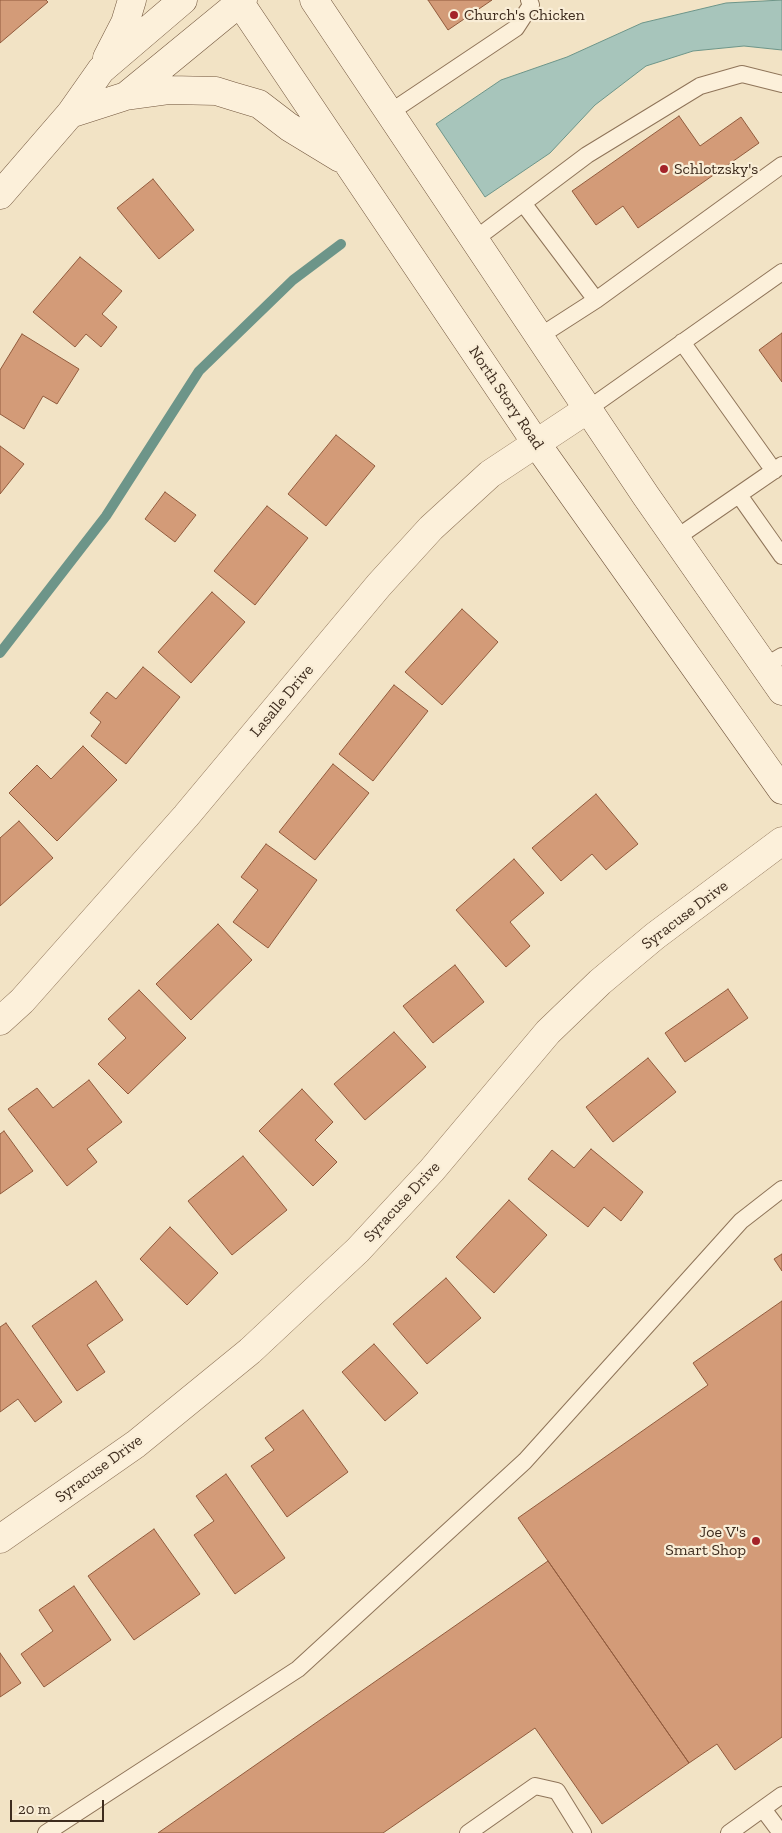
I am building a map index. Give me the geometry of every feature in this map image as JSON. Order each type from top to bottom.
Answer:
[{"type":"street","points":[[0,195],[70,114],[100,70],[125,23],[132,0]]},
{"type":"street","points":[[100,70],[183,0]]},
{"type":"street","points":[[314,0],[676,538],[774,661],[782,691]]},
{"type":"street","points":[[126,96],[240,1]]},
{"type":"street","name":"North Story Road","points":[[240,1],[536,443],[782,790]]},
{"type":"street","points":[[70,114],[126,96],[170,90],[216,91],[259,104],[289,127],[348,163]]},
{"type":"street","name":"Lasalle Drive","points":[[0,1021],[22,1001],[186,816],[379,585],[431,528],[490,474],[588,408]]},
{"type":"street","name":"Syracuse Drive","points":[[0,1539],[136,1444],[250,1350],[358,1250],[432,1170],[548,1032],[600,982],[655,936],[782,841]]},
{"type":"lane","points":[[389,113],[516,28],[531,5],[529,0]]},
{"type":"lane","points":[[474,240],[587,155],[700,86],[742,74],[782,84]]},
{"type":"lane","points":[[540,336],[596,300],[782,165]]},
{"type":"lane","points":[[523,203],[596,300]]},
{"type":"lane","points":[[588,408],[782,272]]},
{"type":"lane","points":[[676,538],[778,468],[682,342]]},
{"type":"lane","points":[[739,495],[782,556]]},
{"type":"lane","points":[[46,1833],[298,1669],[525,1461],[741,1221],[782,1189]]},
{"type":"lane","points":[[477,1830],[535,1786],[557,1791],[584,1833]]},
{"type":"lane","points":[[729,1833],[782,1795]]},
{"type":"lane","points":[[762,1809],[781,1833]]},
{"type":"water","points":[[782,0],[782,50],[744,46],[693,51],[646,66],[595,105],[550,153],[485,197],[436,124],[501,80],[567,57],[642,23],[726,3]]},
{"type":"building","points":[[0,0],[46,0],[48,2],[0,43]]},
{"type":"building","name":"Church's Chicken","points":[[428,0],[492,0],[448,30]]},
{"type":"building","name":"Schlotzsky's","points":[[679,116],[700,146],[741,117],[759,143],[638,228],[623,206],[596,225],[572,191]]},
{"type":"building","points":[[153,179],[194,230],[159,259],[117,208]]},
{"type":"building","points":[[80,257],[122,291],[102,314],[117,327],[101,347],[86,334],[75,347],[33,312]]},
{"type":"building","points":[[782,333],[782,382],[759,350]]},
{"type":"building","points":[[22,334],[79,369],[57,404],[43,396],[24,429],[0,414],[0,370]]},
{"type":"building","points":[[336,435],[375,466],[326,526],[288,494]]},
{"type":"building","points":[[0,446],[24,464],[0,494]]},
{"type":"building","points":[[165,492],[196,515],[175,542],[145,519]]},
{"type":"building","points":[[267,506],[308,538],[255,605],[214,571]]},
{"type":"building","points":[[212,592],[245,622],[191,683],[158,652]]},
{"type":"building","points":[[462,609],[498,642],[442,705],[405,672]]},
{"type":"building","points":[[143,667],[180,697],[126,764],[91,736],[101,722],[90,713],[107,692],[116,699]]},
{"type":"building","points":[[394,685],[428,711],[373,781],[339,754]]},
{"type":"building","points":[[83,746],[117,780],[57,841],[9,793],[37,765],[51,779]]},
{"type":"building","points":[[333,764],[369,793],[315,860],[279,832]]},
{"type":"building","points":[[596,794],[638,844],[606,870],[592,854],[561,881],[532,848]]},
{"type":"building","points":[[19,821],[53,858],[0,906],[0,838]]},
{"type":"building","points":[[266,844],[317,880],[268,948],[233,922],[258,890],[241,877]]},
{"type":"building","points":[[514,859],[544,893],[510,922],[530,946],[506,967],[456,910]]},
{"type":"building","points":[[218,924],[252,960],[191,1020],[156,984]]},
{"type":"building","points":[[455,965],[484,1002],[433,1043],[403,1006]]},
{"type":"building","points":[[728,989],[748,1018],[685,1062],[665,1033]]},
{"type":"building","points":[[139,990],[186,1038],[128,1094],[98,1064],[126,1038],[108,1019]]},
{"type":"building","points":[[394,1032],[426,1067],[365,1120],[334,1084]]},
{"type":"building","points":[[648,1058],[676,1092],[613,1142],[586,1107]]},
{"type":"building","points":[[89,1080],[122,1122],[87,1149],[97,1162],[67,1186],[8,1109],[37,1088],[53,1108]]},
{"type":"building","points":[[302,1089],[333,1122],[315,1140],[337,1162],[313,1186],[259,1131]]},
{"type":"building","points":[[4,1131],[33,1171],[0,1194],[0,1134]]},
{"type":"building","points":[[591,1149],[643,1192],[621,1221],[604,1207],[588,1227],[528,1179],[552,1150],[574,1168]]},
{"type":"building","points":[[243,1156],[287,1210],[232,1255],[188,1201]]},
{"type":"building","points":[[509,1200],[547,1235],[494,1293],[456,1257]]},
{"type":"building","points":[[170,1227],[218,1273],[187,1305],[140,1259]]},
{"type":"building","points":[[782,1254],[782,1271],[774,1259]]},
{"type":"building","points":[[446,1278],[481,1318],[427,1364],[393,1324]]},
{"type":"building","points":[[96,1281],[123,1320],[87,1345],[105,1372],[77,1391],[32,1326]]},
{"type":"building","points":[[782,1301],[782,1737],[735,1770],[717,1744],[689,1763],[518,1518],[708,1385],[693,1363]]},
{"type":"building","points":[[6,1323],[62,1402],[35,1422],[18,1399],[0,1412],[0,1327]]},
{"type":"building","points":[[374,1344],[418,1393],[385,1421],[342,1372]]},
{"type":"building","points":[[303,1410],[348,1472],[287,1517],[251,1466],[274,1450],[265,1438]]},
{"type":"building","points":[[226,1474],[285,1558],[235,1594],[194,1535],[214,1521],[196,1496]]},
{"type":"building","points":[[154,1529],[200,1594],[134,1640],[88,1576]]},
{"type":"building","points":[[548,1561],[689,1763],[602,1824],[535,1728],[383,1833],[158,1833]]},
{"type":"building","points":[[74,1586],[111,1640],[44,1687],[21,1654],[53,1631],[39,1610]]},
{"type":"building","points":[[0,1653],[21,1683],[0,1697]]},
{"type":"waterway","points":[[0,653],[106,516],[199,371],[293,280],[341,244]]},
{"type":"place","name":"Church's Chicken","points":[[454,15]]},
{"type":"place","name":"Schlotzsky's","points":[[664,169]]},
{"type":"place","name":"Joe V's Smart Shop","points":[[756,1541]]}]
